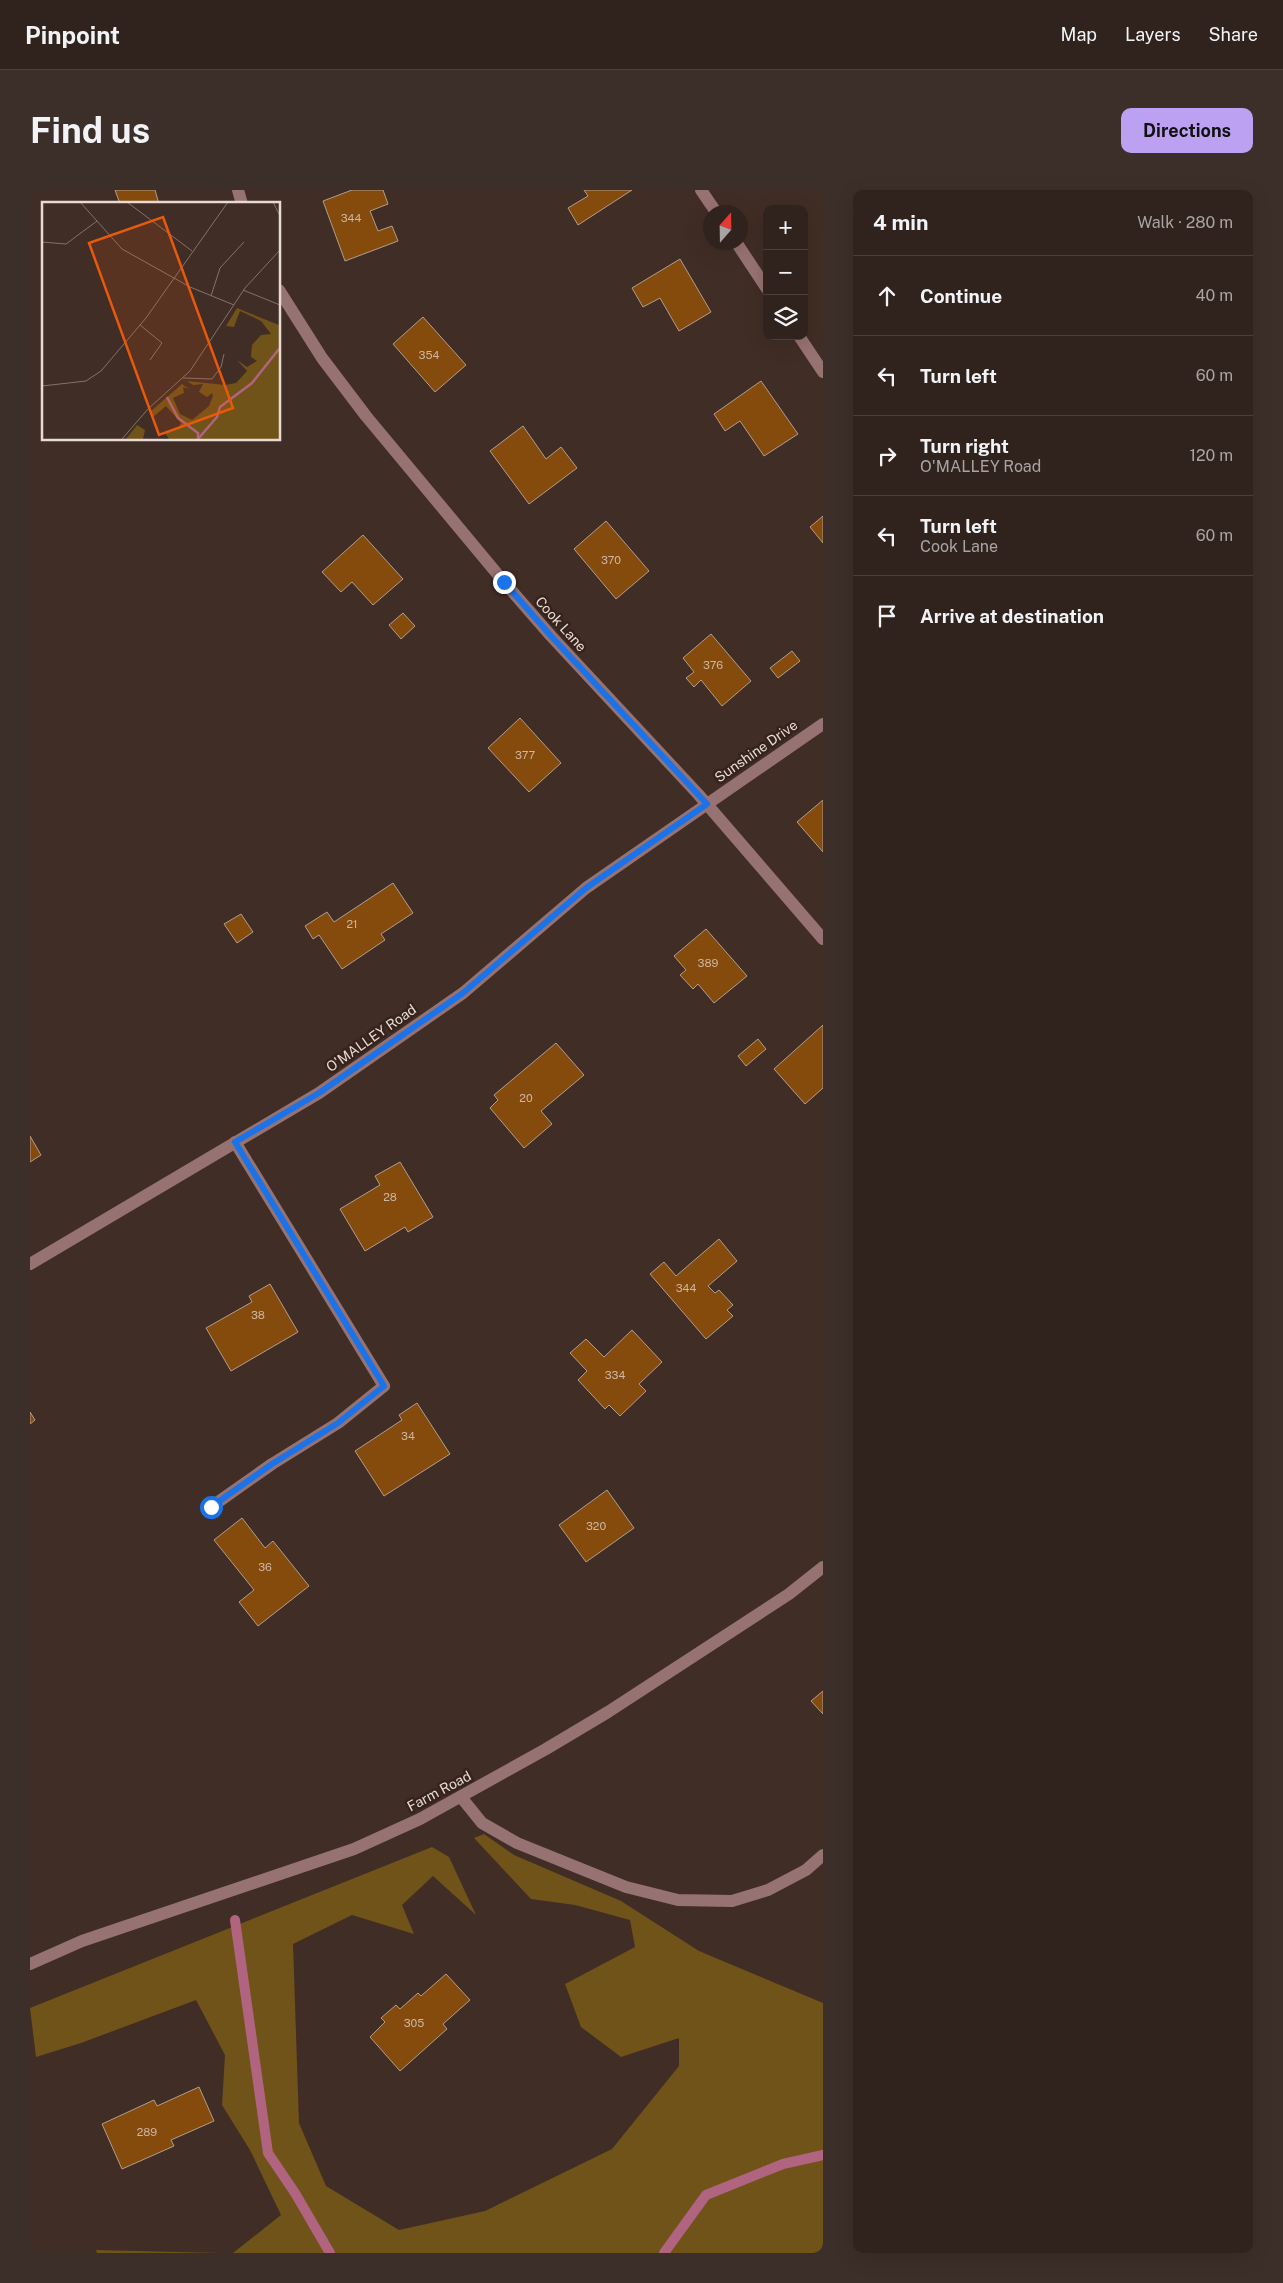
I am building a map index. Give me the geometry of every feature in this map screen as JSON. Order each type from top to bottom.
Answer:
[{"type":"street","points":[[701,190],[711,205]]},
{"type":"street","points":[[741,250],[763,283]]},
{"type":"street","name":"Cook Lane","points":[[280,292],[322,358],[366,416],[504,582],[551,636],[707,804],[823,939]]},
{"type":"street","points":[[802,340],[823,372]]},
{"type":"street","name":"Sunshine Drive","points":[[707,804],[823,724]]},
{"type":"street","name":"O'MALLEY Road","points":[[30,1264],[319,1093],[463,993],[586,888],[707,804]]},
{"type":"street","points":[[211,1507],[272,1464],[338,1423],[384,1386],[235,1142]]},
{"type":"street","name":"Farm Road","points":[[30,1964],[82,1941],[354,1849],[420,1819],[546,1749],[615,1707],[789,1594],[823,1567]]},
{"type":"street","points":[[461,1797],[482,1822],[517,1843],[626,1887],[678,1900],[732,1901],[768,1890],[806,1870],[823,1856]]},
{"type":"shaded area","points":[[484,1834],[514,1855],[621,1901],[699,1951],[823,2003],[823,2253],[233,2253],[281,2215],[250,2150],[222,2105],[225,2055],[196,2000],[81,2043],[36,2057],[30,2008],[432,1847],[449,1857],[476,1915],[433,1876],[402,1905],[414,1934],[352,1915],[293,1944],[299,2123],[326,2186],[399,2230],[485,2211],[612,2149],[679,2066],[679,2038],[621,2057],[581,2027],[565,1984],[635,1947],[630,1920],[575,1905],[531,1899],[474,1838]]},
{"type":"shaded area","points":[[96,2250],[219,2253],[97,2253]]},
{"type":"building","points":[[115,190],[155,190],[158,202],[119,202]]},
{"type":"building","points":[[352,190],[383,190],[388,204],[370,211],[378,231],[392,226],[398,241],[345,261],[323,201]]},
{"type":"building","points":[[584,190],[632,190],[578,225],[568,208],[588,196]]},
{"type":"building","points":[[680,259],[711,312],[679,331],[660,298],[643,307],[632,288]]},
{"type":"building","points":[[423,317],[466,365],[435,392],[393,344]]},
{"type":"building","points":[[761,381],[798,434],[764,456],[740,421],[725,431],[714,414]]},
{"type":"building","points":[[523,426],[546,459],[561,447],[577,468],[529,504],[490,451]]},
{"type":"building","points":[[823,516],[823,543],[810,527]]},
{"type":"building","points":[[606,521],[649,571],[616,599],[574,549]]},
{"type":"building","points":[[363,535],[403,579],[373,605],[352,582],[341,592],[322,572]]},
{"type":"building","points":[[403,613],[415,626],[401,639],[389,625]]},
{"type":"building","points":[[711,634],[751,681],[722,706],[701,680],[694,687],[686,678],[694,672],[683,658]]},
{"type":"building","points":[[792,651],[800,661],[778,678],[770,668]]},
{"type":"building","points":[[520,718],[561,763],[529,792],[488,748]]},
{"type":"building","points":[[823,800],[823,852],[797,822]]},
{"type":"building","points":[[393,883],[413,913],[381,934],[385,940],[342,969],[319,935],[313,939],[305,926],[327,912],[334,922]]},
{"type":"building","points":[[241,914],[253,932],[237,943],[224,924]]},
{"type":"building","points":[[706,929],[747,976],[714,1003],[698,984],[693,989],[680,975],[686,970],[674,956]]},
{"type":"building","points":[[823,1025],[823,1088],[805,1104],[774,1069]]},
{"type":"building","points":[[758,1039],[766,1049],[746,1066],[738,1056]]},
{"type":"building","points":[[556,1043],[584,1075],[541,1111],[552,1124],[524,1148],[490,1108],[498,1100],[494,1095]]},
{"type":"building","points":[[30,1136],[41,1155],[30,1162]]},
{"type":"building","points":[[400,1162],[433,1217],[408,1232],[405,1227],[365,1251],[340,1209],[380,1185],[375,1176]]},
{"type":"building","points":[[719,1239],[737,1261],[708,1286],[715,1293],[719,1290],[733,1305],[727,1310],[733,1316],[706,1339],[650,1274],[664,1262],[676,1276]]},
{"type":"building","points":[[270,1284],[298,1332],[231,1371],[206,1328],[252,1302],[249,1296]]},
{"type":"building","points":[[632,1330],[662,1362],[639,1384],[646,1391],[620,1416],[609,1405],[605,1409],[578,1380],[587,1371],[570,1353],[586,1339],[604,1357]]},
{"type":"building","points":[[417,1403],[450,1454],[384,1496],[355,1451],[402,1420],[399,1415]]},
{"type":"building","points":[[30,1412],[35,1420],[30,1424]]},
{"type":"building","points":[[607,1490],[634,1528],[586,1562],[559,1525]]},
{"type":"building","points":[[242,1518],[265,1548],[273,1541],[309,1586],[258,1626],[239,1602],[254,1590],[214,1540]]},
{"type":"building","points":[[823,1691],[823,1714],[811,1701]]},
{"type":"building","points":[[446,1974],[470,2000],[443,2024],[447,2029],[400,2071],[370,2037],[385,2022],[381,2018],[396,2005],[400,2009],[418,1993],[421,1996]]},
{"type":"building","points":[[199,2087],[214,2121],[171,2140],[174,2146],[122,2169],[102,2124],[154,2100],[157,2106]]},
{"type":"waterway","points":[[235,1920],[268,2153],[295,2193],[330,2253]]},
{"type":"waterway","points":[[664,2253],[706,2195],[783,2164],[823,2155]]},
{"type":"route","points":[[211,1507],[272,1464],[338,1423],[384,1386],[235,1142],[319,1093],[463,993],[586,888],[707,804],[551,636],[504,582]]}]
